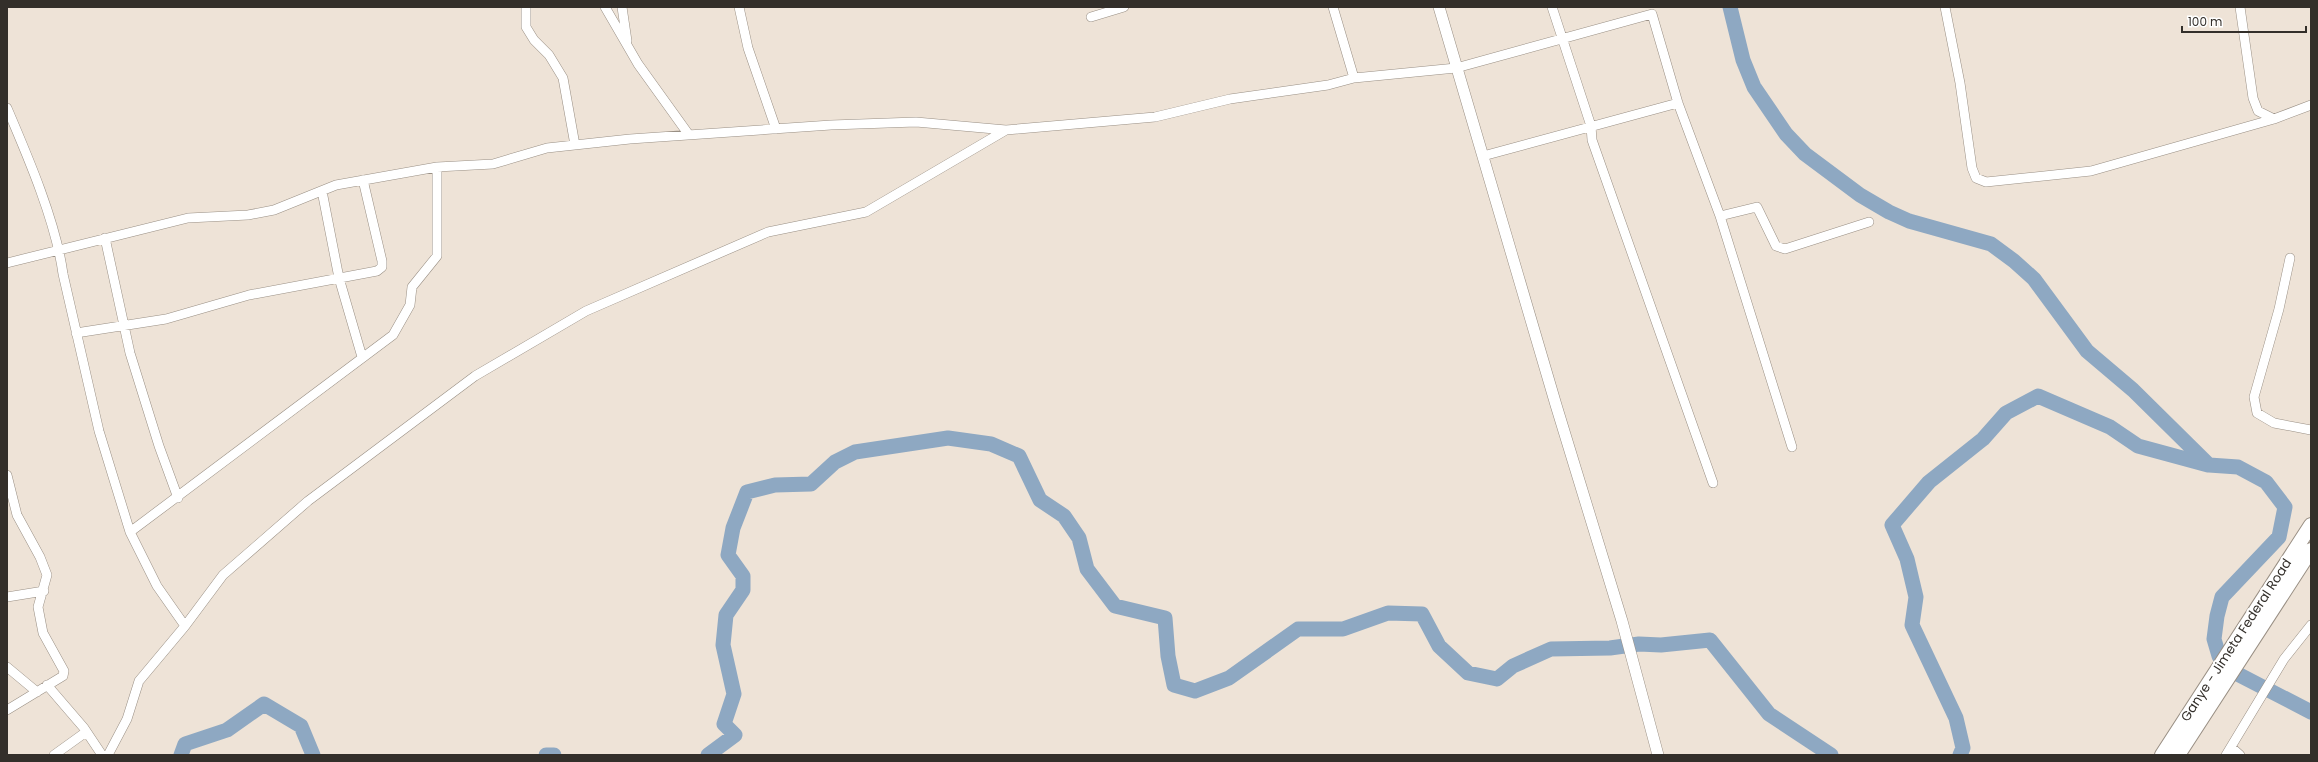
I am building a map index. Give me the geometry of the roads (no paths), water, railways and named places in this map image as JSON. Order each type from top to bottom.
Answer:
[{"type":"main road","name":"Ganye - Jimeta Federal Road","points":[[2178,755],[2206,699],[2250,629],[2311,525]]},
{"type":"main road","name":"Ganye - Jimeta Federal Road","points":[[2250,629],[2311,550]]},
{"type":"main road","name":"Ganye - Jimeta Federal Road","points":[[2162,755],[2206,699]]},
{"type":"street","points":[[526,7],[526,27],[534,40],[549,55],[563,78],[575,145]]},
{"type":"street","points":[[605,7],[628,46],[689,135]]},
{"type":"street","points":[[622,7],[628,46]]},
{"type":"street","points":[[739,7],[748,48],[776,129]]},
{"type":"street","points":[[1091,17],[1124,7]]},
{"type":"street","points":[[1333,7],[1354,78]]},
{"type":"street","points":[[1439,7],[1556,405],[1622,620],[1658,755]]},
{"type":"street","points":[[1552,7],[1591,126],[1592,140],[1713,483]]},
{"type":"street","points":[[1945,7],[1959,76],[1972,168],[1976,178],[1986,182],[2091,171],[2274,119],[2311,105]]},
{"type":"street","points":[[2240,7],[2253,98],[2258,111],[2274,119]]},
{"type":"street","points":[[7,263],[60,248],[188,218],[248,215],[274,210],[336,185],[437,167],[493,164],[547,148],[689,135],[776,129],[916,122],[1006,130],[1155,117],[1230,99],[1328,85],[1354,78],[1456,68],[1652,14],[1678,103],[1720,216],[1792,447]]},
{"type":"street","points":[[1483,156],[1678,103]]},
{"type":"street","points":[[7,108],[22,142],[60,248],[63,274],[99,431],[130,532],[157,586],[185,626]]},
{"type":"street","points":[[108,755],[127,719],[139,681],[185,626],[223,575],[308,501],[475,376],[586,311],[768,232],[866,212],[1006,130]]},
{"type":"street","points":[[130,532],[178,498],[393,335],[410,305],[412,287],[437,256],[437,167]]},
{"type":"street","points":[[76,333],[166,319],[249,295],[377,271],[382,267],[382,261],[363,180]]},
{"type":"street","points":[[322,191],[339,278],[362,357]]},
{"type":"street","points":[[1720,216],[1757,206],[1776,246],[1785,249],[1869,222]]},
{"type":"street","points":[[105,238],[123,326],[159,446],[178,498]]},
{"type":"street","points":[[2290,258],[2279,309],[2254,397],[2258,413],[2274,422],[2311,430]]},
{"type":"street","points":[[7,480],[17,515],[47,575],[44,591],[38,607],[43,633],[64,671],[63,676],[7,710]]},
{"type":"street","points":[[7,597],[44,591]]},
{"type":"street","points":[[2240,755],[2228,751],[2284,659],[2311,626]]},
{"type":"street","points":[[7,668],[37,692]]},
{"type":"street","points":[[47,686],[86,732],[102,755]]},
{"type":"street","points":[[54,755],[86,732]]},
{"type":"waterway","points":[[1730,7],[1743,60],[1754,87],[1786,134],[1805,154],[1860,195],[1889,212],[1909,221],[1991,244],[2014,261],[2034,279],[2087,351],[2133,390],[2209,465],[2238,467],[2266,482],[2285,507],[2279,537],[2222,597],[2217,616],[2214,639],[2219,656],[2226,668],[2311,712]]},
{"type":"waterway","points":[[1960,755],[1963,748],[1956,718],[1912,625],[1916,597],[1907,559],[1892,525],[1929,482],[1983,439],[2006,413],[2038,396],[2110,427],[2138,446],[2208,465]]},
{"type":"waterway","points":[[708,755],[735,735],[724,724],[734,694],[723,645],[726,615],[743,590],[743,576],[728,555],[733,528],[747,492],[775,485],[811,484],[835,462],[855,452],[948,438],[991,444],[1019,456],[1040,500],[1064,516],[1079,538],[1087,569],[1115,606],[1165,618],[1168,656],[1174,685],[1195,691],[1229,678],[1298,629],[1343,629],[1388,613],[1422,614],[1439,646],[1468,673],[1497,679],[1513,666],[1551,649],[1610,648],[1639,644],[1661,645],[1710,640],[1769,714],[1831,755]]},
{"type":"waterway","points":[[181,755],[185,744],[227,730],[264,704],[301,726],[313,755]]},
{"type":"waterway","points":[[546,755],[554,755]]}]
